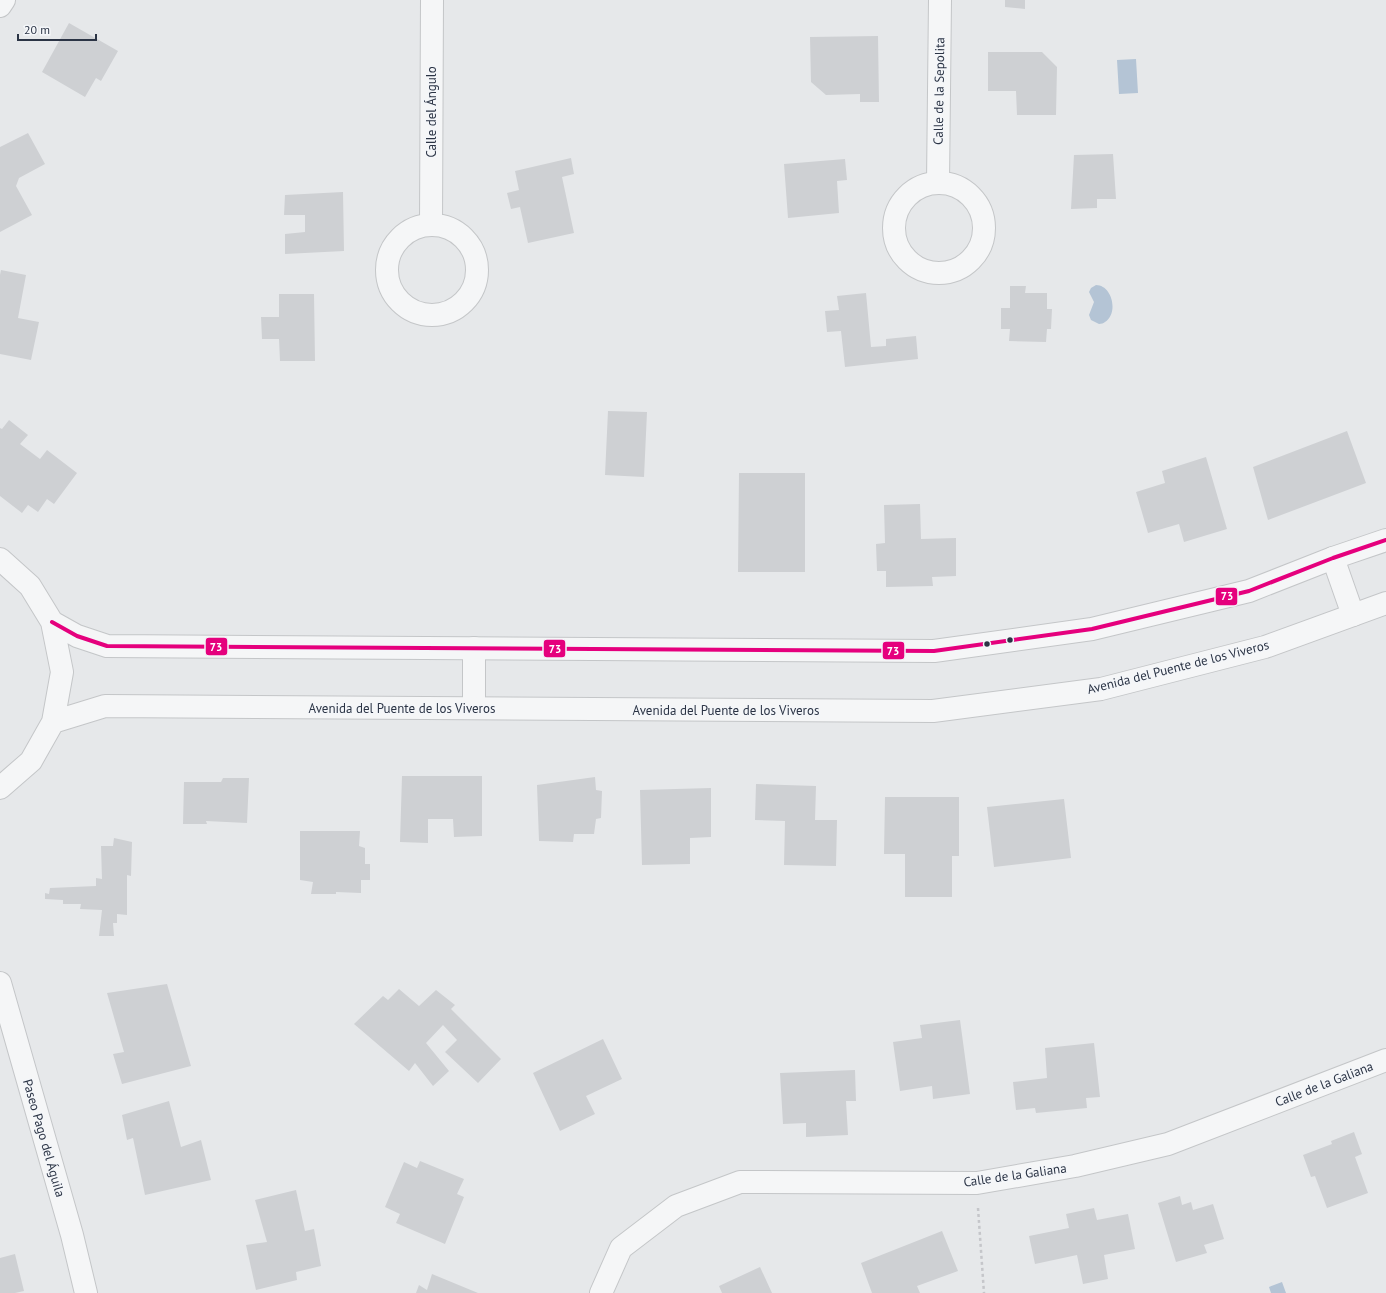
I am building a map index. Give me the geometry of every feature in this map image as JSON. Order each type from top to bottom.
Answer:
[{"type":"street","points":[[0,6],[4,0]]},
{"type":"street","name":"Calle del Ángulo","points":[[431,224],[432,0]]},
{"type":"street","name":"Calle de la Sepolita","points":[[938,183],[940,0]]},
{"type":"street","points":[[938,183],[953,185],[967,192],[977,203],[983,216],[985,231],[981,246],[973,259],[961,268],[947,273],[932,273],[918,268],[906,259],[898,247],[894,232],[895,218],[901,204],[911,193],[924,185],[938,183]]},
{"type":"street","points":[[431,224],[446,227],[459,234],[470,244],[476,258],[477,273],[474,288],[466,300],[454,310],[439,315],[424,315],[410,310],[398,301],[390,288],[387,274],[388,259],[393,246],[403,234],[416,227],[431,224]]},
{"type":"street","points":[[52,622],[77,636],[107,646],[934,651],[1092,629],[1248,591],[1333,558],[1386,540]]},
{"type":"street","points":[[1333,558],[1353,615]]},
{"type":"street","points":[[0,559],[30,586],[52,622],[62,672],[54,722],[31,761],[0,788]]},
{"type":"street","name":"Avenida del Puente de los Viveros","points":[[54,722],[105,706],[933,711],[1101,688],[1265,647],[1386,603]]},
{"type":"street","points":[[474,648],[474,708]]},
{"type":"street","name":"Paseo Pago del Águila","points":[[0,983],[69,1227],[86,1293]]},
{"type":"street","name":"Calle de la Galiana","points":[[601,1293],[621,1248],[676,1206],[740,1182],[977,1183],[1075,1166],[1168,1144],[1386,1060]]},
{"type":"path","points":[[977,1183],[984,1293]]},
{"type":"water","points":[[1136,59],[1138,93],[1119,94],[1117,60]]},
{"type":"water","points":[[1096,285],[1102,286],[1110,294],[1113,306],[1109,318],[1100,324],[1091,320],[1089,315],[1094,302],[1089,292],[1091,288]]},
{"type":"water","points":[[1282,1282],[1286,1293],[1271,1293],[1269,1287]]},
{"type":"building","points":[[1005,0],[1025,0],[1025,9],[1005,7]]},
{"type":"building","points":[[69,23],[118,51],[101,81],[96,78],[85,97],[42,72]]},
{"type":"building","points":[[878,36],[879,102],[860,102],[860,94],[826,95],[811,82],[810,37]]},
{"type":"building","points":[[988,52],[1042,52],[1057,67],[1056,115],[1017,115],[1016,91],[988,91]]},
{"type":"building","points":[[28,133],[45,164],[19,178],[16,186],[32,215],[0,232],[0,147]]},
{"type":"building","points":[[1113,154],[1116,199],[1097,199],[1097,208],[1071,209],[1074,155]]},
{"type":"building","points":[[571,158],[574,174],[562,177],[574,233],[528,243],[520,207],[511,209],[507,193],[519,190],[515,171]]},
{"type":"building","points":[[845,159],[847,180],[837,181],[839,213],[788,218],[784,164]]},
{"type":"building","points":[[343,192],[344,251],[285,254],[285,234],[305,232],[305,215],[284,215],[285,195]]},
{"type":"building","points":[[1,270],[26,275],[18,318],[39,322],[31,360],[0,354]]},
{"type":"building","points":[[1010,286],[1026,286],[1025,293],[1047,293],[1047,309],[1052,309],[1051,329],[1047,329],[1046,342],[1009,341],[1010,329],[1001,329],[1001,308],[1010,308]]},
{"type":"building","points":[[866,293],[871,347],[886,346],[886,339],[916,336],[918,359],[845,367],[841,331],[827,332],[825,311],[839,310],[837,296]]},
{"type":"building","points":[[279,294],[314,294],[315,361],[280,361],[279,339],[262,339],[261,317],[279,317]]},
{"type":"building","points":[[608,411],[647,412],[644,477],[605,475]]},
{"type":"building","points":[[9,420],[28,435],[20,444],[40,459],[47,450],[77,473],[54,504],[47,499],[38,512],[28,505],[22,513],[0,496],[0,428],[2,429]]},
{"type":"building","points":[[1347,431],[1366,483],[1268,520],[1253,467]]},
{"type":"building","points":[[1206,457],[1227,529],[1184,542],[1179,524],[1148,533],[1136,492],[1165,483],[1162,471]]},
{"type":"building","points":[[739,473],[805,473],[805,572],[738,572]]},
{"type":"building","points":[[920,504],[921,539],[956,538],[956,576],[932,577],[933,586],[886,587],[886,571],[877,571],[876,544],[885,543],[884,505]]},
{"type":"building","points":[[402,776],[482,776],[482,836],[454,837],[453,819],[428,819],[428,843],[400,842]]},
{"type":"building","points":[[595,777],[596,790],[602,791],[601,818],[596,819],[594,834],[574,834],[573,842],[539,841],[537,785]]},
{"type":"building","points":[[223,778],[249,778],[247,823],[206,821],[207,824],[183,824],[184,782],[221,782]]},
{"type":"building","points":[[756,784],[816,786],[815,820],[837,820],[836,866],[784,865],[785,821],[755,820]]},
{"type":"building","points":[[711,788],[711,837],[690,838],[690,864],[642,865],[640,790]]},
{"type":"building","points":[[885,797],[959,797],[959,856],[952,856],[952,897],[905,897],[905,854],[884,854]]},
{"type":"building","points":[[1064,799],[1071,858],[994,867],[987,807]]},
{"type":"building","points":[[300,831],[360,831],[359,846],[365,848],[365,864],[370,864],[370,880],[361,880],[361,893],[336,892],[336,894],[311,894],[313,882],[300,880]]},
{"type":"building","points":[[114,838],[132,842],[131,876],[127,875],[127,915],[117,914],[117,923],[113,923],[114,936],[99,936],[102,910],[80,909],[81,904],[63,904],[63,900],[45,899],[45,893],[49,894],[50,888],[96,886],[96,878],[102,879],[101,846],[113,846]]},
{"type":"building","points":[[167,984],[191,1066],[122,1084],[113,1054],[124,1052],[107,993]]},
{"type":"building","points":[[399,989],[419,1006],[436,990],[455,1005],[451,1009],[501,1059],[478,1083],[445,1052],[457,1040],[443,1025],[426,1043],[449,1071],[433,1086],[415,1063],[409,1071],[354,1024],[383,996],[388,1000]]},
{"type":"building","points":[[960,1020],[970,1094],[933,1099],[932,1086],[900,1091],[893,1042],[922,1038],[920,1025]]},
{"type":"building","points":[[603,1039],[622,1079],[586,1096],[595,1114],[560,1131],[533,1073]]},
{"type":"building","points":[[1094,1043],[1100,1097],[1086,1098],[1087,1108],[1036,1113],[1035,1108],[1016,1110],[1013,1082],[1047,1078],[1045,1048]]},
{"type":"building","points":[[855,1070],[856,1101],[846,1101],[848,1135],[806,1137],[806,1123],[783,1124],[780,1073]]},
{"type":"building","points":[[169,1101],[181,1147],[201,1140],[211,1180],[145,1195],[133,1138],[127,1140],[122,1115]]},
{"type":"building","points":[[1354,1132],[1362,1154],[1355,1157],[1368,1193],[1327,1208],[1315,1176],[1311,1177],[1303,1155],[1332,1144],[1331,1141]]},
{"type":"building","points":[[420,1161],[464,1179],[457,1194],[464,1197],[445,1244],[396,1223],[400,1214],[385,1207],[404,1162],[417,1168]]},
{"type":"building","points":[[296,1190],[305,1231],[314,1229],[321,1266],[296,1272],[297,1280],[256,1290],[246,1245],[267,1242],[255,1200]]},
{"type":"building","points":[[1180,1196],[1182,1205],[1191,1202],[1193,1210],[1213,1204],[1224,1239],[1204,1245],[1207,1253],[1176,1262],[1158,1203]]},
{"type":"building","points":[[1094,1208],[1097,1220],[1128,1214],[1135,1249],[1104,1255],[1108,1279],[1083,1284],[1077,1255],[1035,1264],[1029,1236],[1069,1228],[1066,1214]]},
{"type":"building","points":[[942,1231],[958,1271],[917,1286],[920,1293],[872,1293],[861,1263]]},
{"type":"building","points":[[15,1254],[24,1291],[15,1293],[0,1293],[0,1258]]},
{"type":"building","points":[[760,1267],[772,1293],[722,1293],[719,1286]]},
{"type":"building","points":[[432,1274],[478,1293],[416,1293],[419,1285],[427,1290]]},
{"type":"transit line","name":"73","points":[[52,622],[77,636],[107,646],[934,651],[1092,629],[1249,591],[1333,558],[1386,540]]}]
